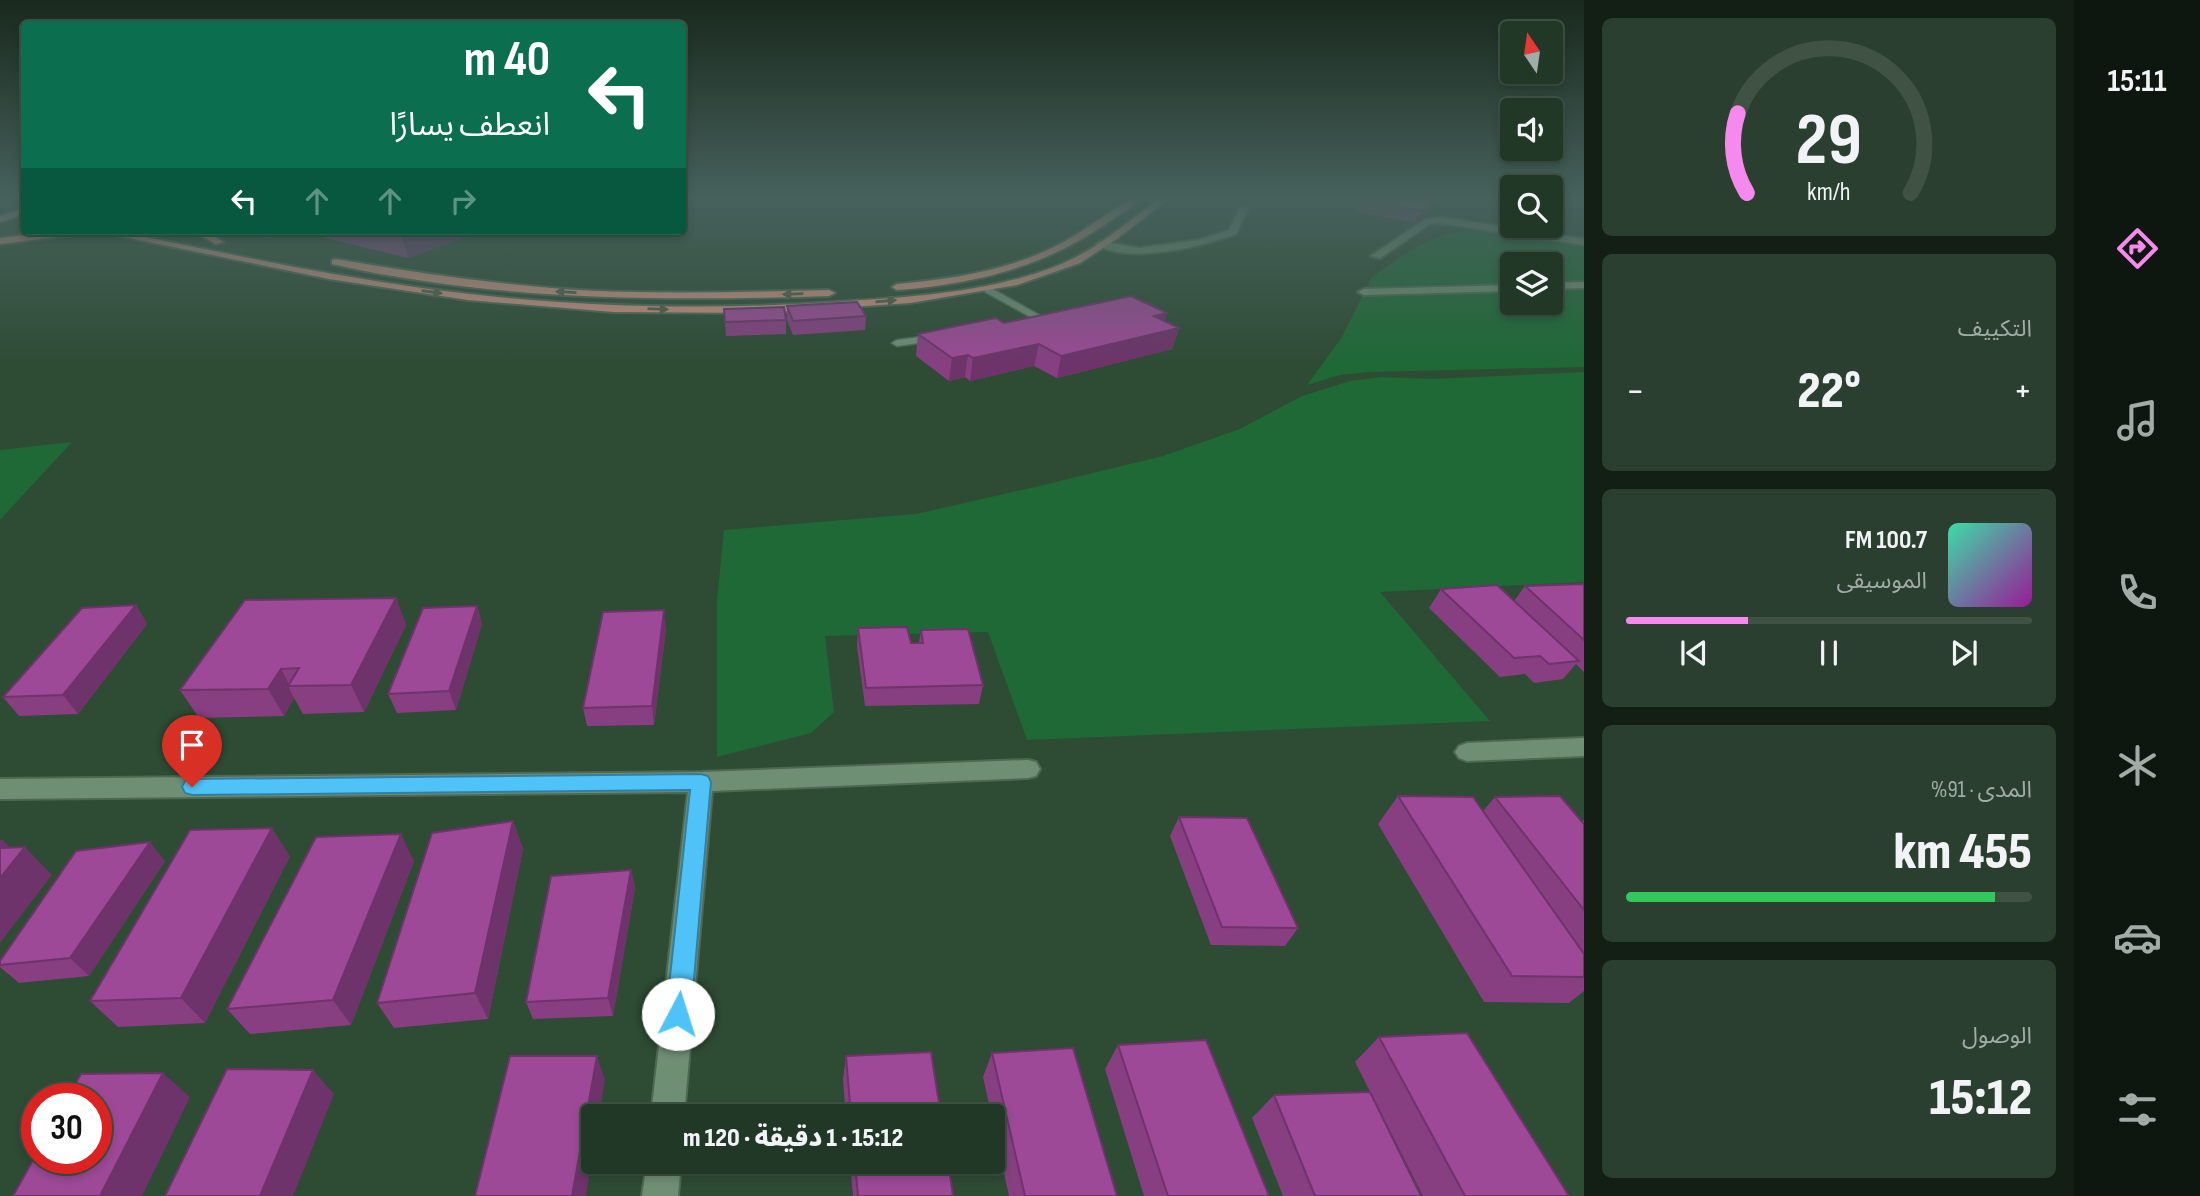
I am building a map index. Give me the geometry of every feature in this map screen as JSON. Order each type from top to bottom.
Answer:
[{"type":"highway","points":[[233,256],[411,289],[536,304],[757,310],[932,297],[988,290],[1067,265],[1082,256]]},
{"type":"highway","points":[[890,288],[971,277],[1042,256]]},
{"type":"highway","points":[[328,261],[424,277],[526,289],[712,297],[842,292]]},
{"type":"street","points":[[1563,286],[1584,285]]},
{"type":"street","points":[[1364,292],[1500,288]]},
{"type":"street","points":[[1467,752],[1584,747]]},
{"type":"street","points":[[0,789],[701,782],[1028,769]]},
{"type":"street","points":[[669,1104],[701,782]]},
{"type":"street","points":[[660,1196],[663,1174]]},
{"type":"lane","points":[[988,290],[1050,324]]},
{"type":"lane","points":[[1024,327],[1050,324],[1062,319]]},
{"type":"lane","points":[[897,343],[948,337]]},
{"type":"green space","points":[[1403,256],[1500,256],[1500,315],[1563,315],[1563,289],[1584,288],[1584,367],[1369,372],[1340,375],[1307,385],[1342,337],[1372,277]]},
{"type":"green space","points":[[1563,256],[1584,256],[1584,286],[1563,287]]},
{"type":"green space","points":[[1584,372],[1584,582],[1380,592],[1490,721],[1027,740],[988,632],[825,636],[834,712],[811,733],[717,757],[717,600],[724,530],[916,514],[1039,486],[1163,456],[1240,429],[1302,396],[1350,381],[1381,377],[1433,379]]},
{"type":"green space","points":[[72,442],[0,520],[0,450]]},
{"type":"building","points":[[1131,296],[1167,313],[1154,316],[1179,328],[1061,356],[1039,344],[973,358],[968,355],[952,358],[918,334],[996,318],[1004,323]]},
{"type":"building","points":[[857,302],[866,316],[793,321],[787,306]]},
{"type":"building","points":[[784,307],[786,320],[725,322],[724,309]]},
{"type":"building","points":[[1584,584],[1584,640],[1525,586]]},
{"type":"building","points":[[1497,585],[1579,661],[1549,664],[1540,656],[1514,658],[1441,589]]},
{"type":"building","points":[[396,598],[351,685],[288,686],[299,668],[281,669],[268,689],[180,690],[245,600]]},
{"type":"building","points":[[136,605],[63,695],[3,697],[82,608]]},
{"type":"building","points":[[477,606],[449,691],[388,694],[423,608]]},
{"type":"building","points":[[664,610],[652,706],[583,708],[603,612]]},
{"type":"building","points":[[907,627],[911,643],[923,643],[921,630],[968,629],[983,685],[866,688],[858,628]]},
{"type":"building","points":[[1398,796],[1473,797],[1584,954],[1584,977],[1512,976]]},
{"type":"building","points":[[1560,796],[1584,824],[1584,910],[1495,797]]},
{"type":"building","points":[[1179,817],[1247,818],[1298,928],[1222,927]]},
{"type":"building","points":[[513,821],[475,993],[377,1003],[432,833]]},
{"type":"building","points":[[272,828],[181,998],[90,1001],[190,830]]},
{"type":"building","points":[[401,834],[333,1000],[227,1009],[316,837]]},
{"type":"building","points":[[150,842],[70,958],[0,965],[0,961],[76,851]]},
{"type":"building","points":[[25,847],[0,878],[0,848]]},
{"type":"building","points":[[631,870],[608,998],[526,1002],[551,876]]},
{"type":"building","points":[[1467,1033],[1569,1196],[1465,1196],[1379,1037]]},
{"type":"building","points":[[1206,1040],[1269,1196],[1168,1196],[1118,1045]]},
{"type":"building","points":[[1073,1048],[1117,1196],[1025,1196],[992,1053]]},
{"type":"building","points":[[931,1052],[939,1104],[850,1104],[846,1056]]},
{"type":"building","points":[[510,1056],[597,1056],[588,1104],[581,1104],[581,1146],[572,1196],[475,1196]]},
{"type":"building","points":[[227,1069],[313,1070],[260,1196],[165,1196]]},
{"type":"building","points":[[163,1073],[112,1173],[112,1083],[76,1083],[81,1074]]},
{"type":"building","points":[[1370,1092],[1421,1196],[1315,1196],[1274,1095]]},
{"type":"building","points":[[25,1174],[111,1174],[100,1196],[13,1196]]},
{"type":"building","points":[[856,1174],[950,1174],[953,1196],[858,1196]]},
{"type":"route","points":[[192,787],[686,780],[701,782],[678,1014]]}]
